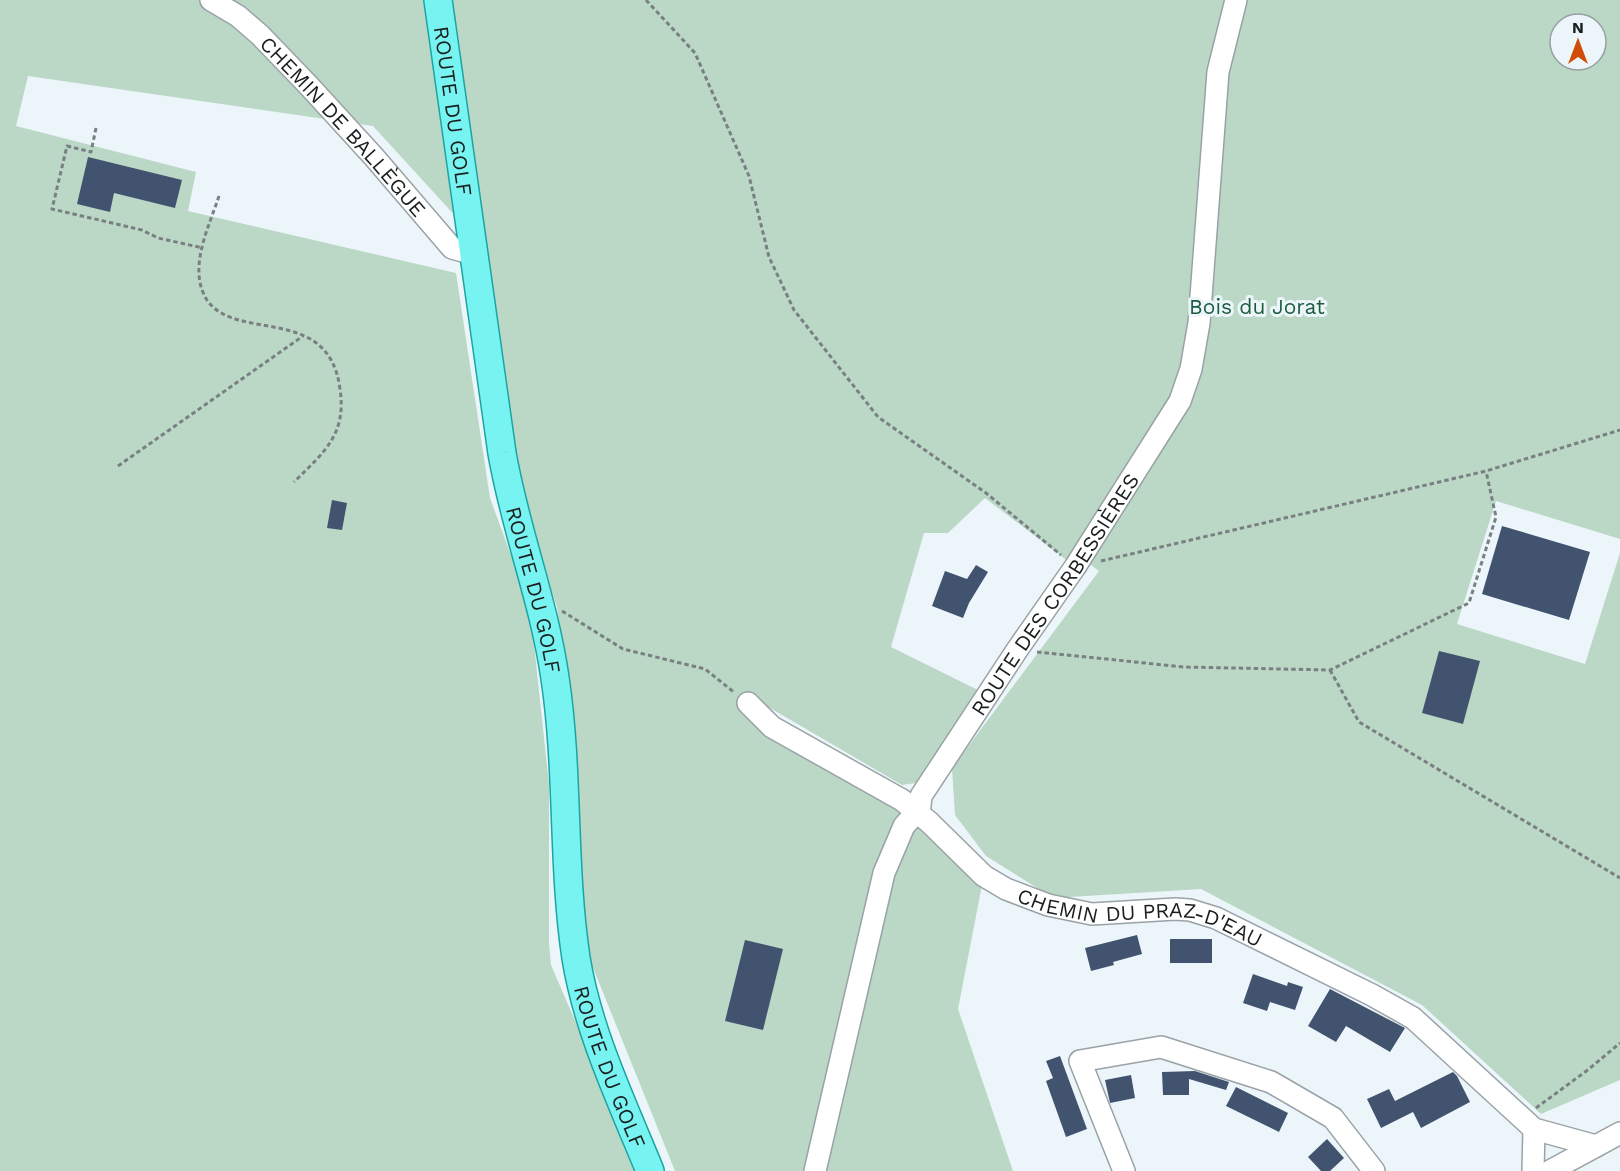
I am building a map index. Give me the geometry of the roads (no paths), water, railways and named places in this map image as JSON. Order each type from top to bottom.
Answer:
[{"type":"main road","name":"ROUTE DU GOLF","points":[[438,0],[506,477],[550,646],[561,729],[571,917],[579,976],[598,1043],[650,1171]]},
{"type":"street","name":"CHEMIN DE BALLÈGUE","points":[[211,0],[238,16],[310,87],[452,248],[474,254]]},
{"type":"street","name":"ROUTE DES CORBESSIÈRES","points":[[815,1171],[884,873],[904,826],[912,817],[919,815],[921,796],[1017,650],[1075,567],[1180,401],[1191,369],[1199,323],[1218,72],[1236,0]]},
{"type":"street","name":"CHEMIN DU PRAZ-D'EAU","points":[[748,703],[772,727],[902,800],[929,822],[984,876],[1006,889],[1048,905],[1092,914],[1175,909],[1202,913],[1372,995],[1413,1018],[1528,1124],[1596,1146]]},
{"type":"street","points":[[1124,1171],[1080,1061],[1161,1047],[1271,1082],[1324,1112],[1334,1118],[1374,1171]]},
{"type":"street","points":[[1528,1124],[1533,1171]]},
{"type":"street","points":[[1550,1171],[1620,1133]]},
{"type":"park label","name":"Bois du Jorat","points":[[1257,306]]}]
